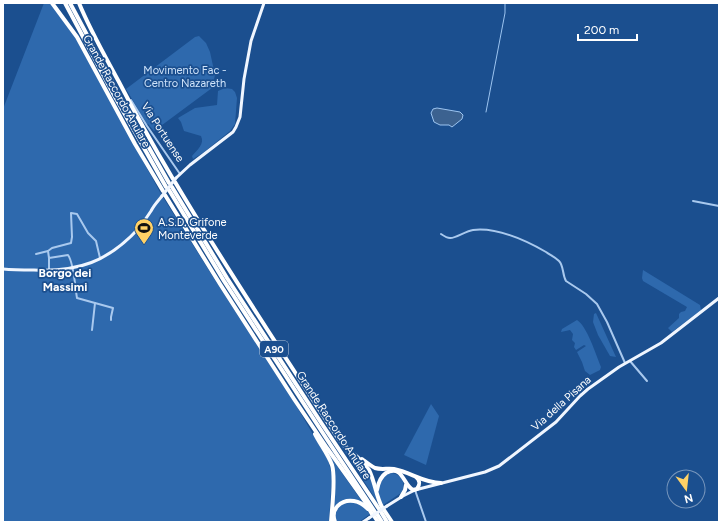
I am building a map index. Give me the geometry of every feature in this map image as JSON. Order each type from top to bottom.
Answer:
[{"type":"highway","name":"Grande Raccordo Anulare","points":[[52,3],[77,37],[163,194],[294,399]]},
{"type":"highway","name":"Grande Raccordo Anulare","points":[[65,3],[114,95],[169,187],[378,511],[387,522]]},
{"type":"highway","name":"Grande Raccordo Anulare","points":[[70,3],[169,187]]},
{"type":"highway","name":"Grande Raccordo Anulare","points":[[79,3],[97,43],[140,121],[243,293],[337,438],[364,463],[369,471],[377,494],[378,522]]},
{"type":"highway","points":[[294,399],[364,500],[378,511]]},
{"type":"highway","points":[[294,399],[328,456],[332,466],[333,481],[331,522]]},
{"type":"highway","points":[[342,443],[375,468],[392,469],[415,477],[441,483]]},
{"type":"highway","points":[[377,494],[377,487],[383,475],[388,472],[396,472],[401,474],[406,485],[405,491],[401,497]]},
{"type":"highway","points":[[406,485],[410,489],[415,490],[419,487],[420,484],[418,479],[415,477]]},
{"type":"highway","points":[[335,522],[333,516],[335,509],[344,502],[356,501],[378,511]]},
{"type":"highway","name":"Grande Raccordo Anulare","points":[[378,511],[382,522]]},
{"type":"highway","name":"Grande Raccordo Anulare","points":[[378,511],[392,522]]},
{"type":"main road","name":"Via Portuense","points":[[3,269],[49,270],[82,266],[108,255],[139,228],[163,194],[180,174],[233,132],[236,127],[240,117],[244,79],[251,41],[264,3]]},
{"type":"main road","name":"Via della Pisana","points":[[363,522],[378,511],[415,490],[485,472],[501,464],[556,422],[588,389],[626,363],[661,343],[719,298]]},
{"type":"street","name":"Via Portuense","points":[[131,100],[180,174]]},
{"type":"street","points":[[693,201],[719,206]]},
{"type":"street","points":[[36,254],[71,243],[71,213],[74,213],[77,214],[88,233],[96,241],[100,259]]},
{"type":"street","points":[[441,234],[447,238],[451,238],[472,231],[482,230],[497,232],[540,249],[557,260],[561,264],[566,280],[598,306],[626,363]]},
{"type":"street","points":[[48,251],[49,270]]},
{"type":"street","points":[[49,258],[70,256],[77,298],[114,308],[111,320]]},
{"type":"street","points":[[92,330],[95,303]]},
{"type":"street","points":[[630,361],[647,381]]},
{"type":"street","points":[[415,490],[426,522]]},
{"type":"green space","points":[[44,3],[50,3],[76,39],[161,194],[297,407],[328,460],[332,475],[329,522],[3,522],[3,109]]},
{"type":"green space","name":"Movimento Fac - Centro Nazareth","points":[[199,36],[206,43],[210,52],[215,75],[212,88],[154,131],[147,124],[126,89],[195,37]]},
{"type":"green space","points":[[225,88],[232,89],[237,98],[235,124],[230,131],[193,159],[192,156],[202,142],[201,136],[184,131],[178,118],[195,108],[217,105],[218,91]]},
{"type":"green space","points":[[643,270],[700,305],[701,310],[672,332],[668,328],[679,318],[679,314],[685,311],[687,307],[643,281]]},
{"type":"green space","points":[[596,313],[616,357],[610,356],[598,335],[593,322],[594,314]]},
{"type":"green space","points":[[577,320],[581,323],[588,334],[601,367],[600,370],[590,375],[585,371],[577,352],[586,346],[584,345],[576,350],[574,347],[575,343],[572,340],[573,334],[570,330],[561,332],[562,329]]},
{"type":"green space","points":[[431,404],[439,416],[426,465],[404,455]]},
{"type":"green space","points":[[338,441],[359,460],[365,468],[380,506]]},
{"type":"green space","points":[[323,446],[363,503],[340,502],[334,509],[334,474]]},
{"type":"green space","points":[[392,473],[401,478],[404,486],[403,490],[383,505],[378,490],[385,475]]},
{"type":"green space","points":[[350,502],[362,506],[370,514],[359,522],[336,522],[335,513],[340,505]]},
{"type":"shaded area","points":[[437,108],[460,112],[463,115],[462,119],[452,127],[449,125],[440,125],[434,122],[431,113],[433,109]]},
{"type":"waterway","points":[[486,112],[505,13],[505,3]]},
{"type":"place","name":"A.S.D. Grifone Monteverde","points":[[144,245]]},
{"type":"district","name":"Borgo dei Massimi","points":[[65,280]]}]
